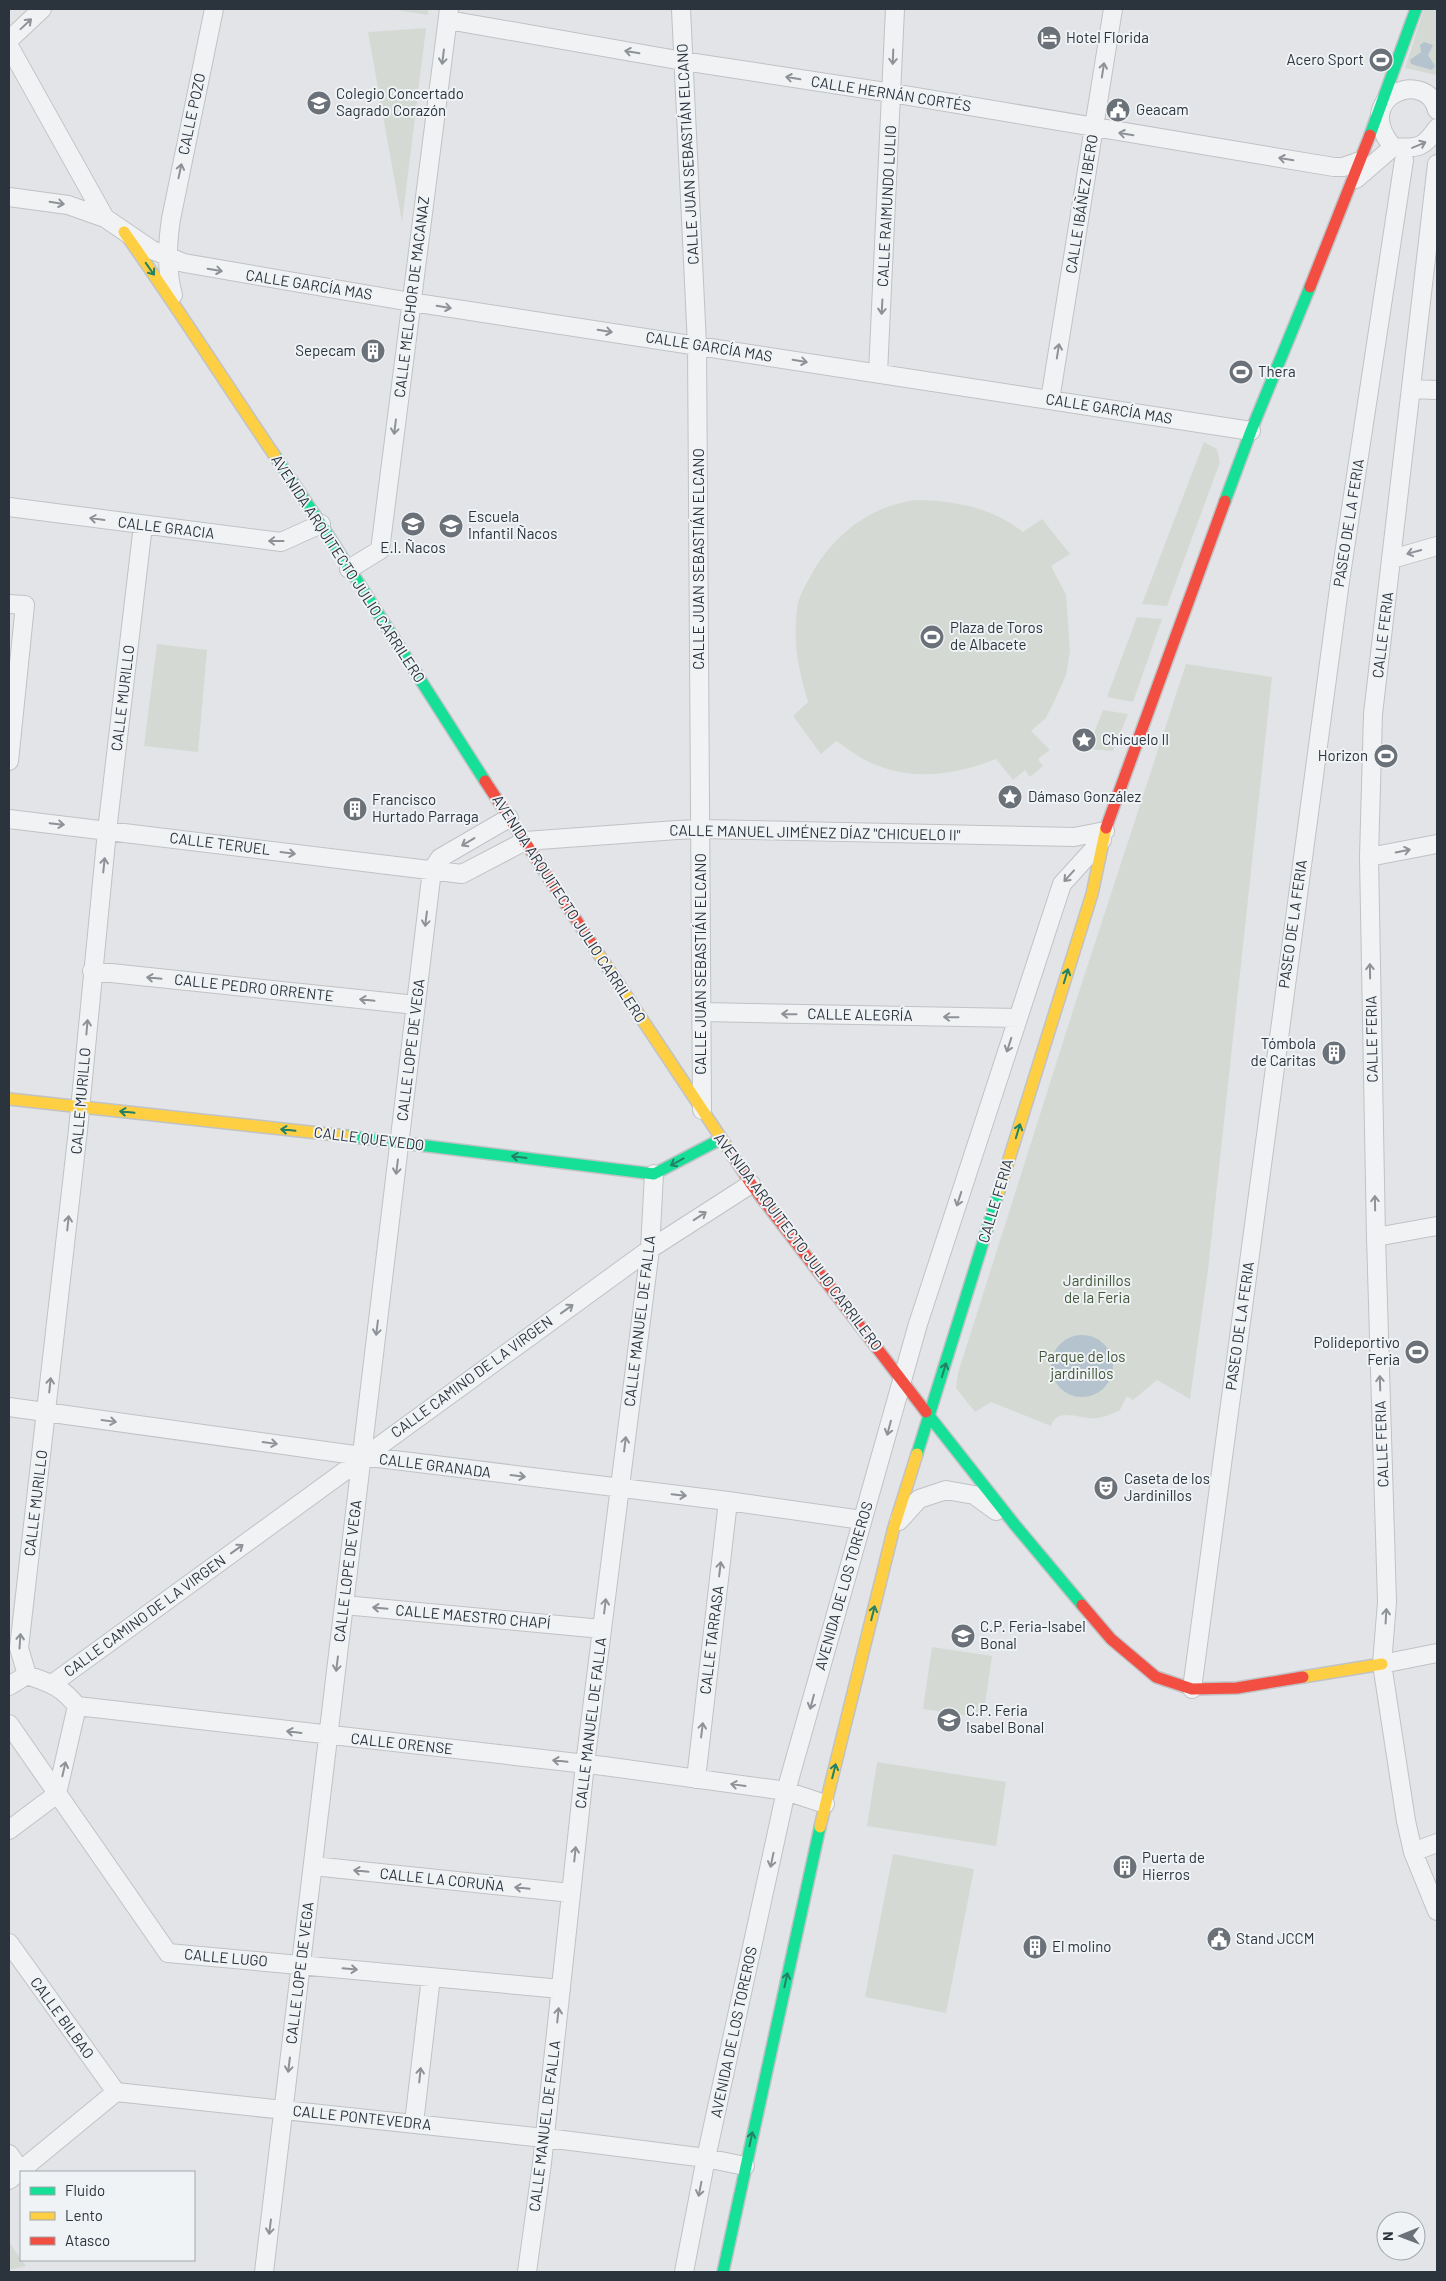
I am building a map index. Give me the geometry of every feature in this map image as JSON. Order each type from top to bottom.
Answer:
[{"type":"street","points":[[9,40],[42,9]]},
{"type":"street","name":"CALLE POZO","points":[[171,218],[214,9]]},
{"type":"street","name":"CALLE JUAN SEBASTIÁN ELCANO","points":[[681,9],[696,345],[702,1110]]},
{"type":"street","name":"CALLE RAIMUNDO LULIO","points":[[878,373],[895,9]]},
{"type":"street","name":"CALLE IBÁÑEZ IBERO","points":[[1050,400],[1113,9]]},
{"type":"street","name":"CALLE FERIA","points":[[930,1417],[1092,894],[1104,835],[1251,431],[1351,185],[1416,9]]},
{"type":"street","name":"CALLE HERNÁN CORTÉS","points":[[448,14],[683,61],[892,93],[1334,167],[1343,167],[1360,161]]},
{"type":"street","name":"CALLE MELCHOR DE MACANAZ","points":[[349,569],[380,550],[448,14]]},
{"type":"street","name":"AVENIDA ARQUITECTO JULIO CARRILERO","points":[[9,46],[106,218],[124,232],[168,257]]},
{"type":"street","name":"CALLE FERIA","points":[[1351,185],[1393,146],[1383,136],[1380,125],[1379,111],[1388,98],[1397,91],[1414,89],[1426,94],[1436,104],[1437,110]]},
{"type":"street","points":[[1393,146],[1410,149],[1421,146],[1430,139],[1437,128]]},
{"type":"street","name":"PASEO DE LA FERIA","points":[[1192,1689],[1340,581],[1404,160]]},
{"type":"street","name":"CALLE FERIA","points":[[1437,164],[1373,714],[1369,857],[1376,1237],[1387,1602],[1382,1664],[1406,1821],[1413,1852],[1437,1911]]},
{"type":"street","points":[[9,197],[68,205],[106,218]]},
{"type":"street","name":"AVENIDA ARQUITECTO JULIO CARRILERO","points":[[171,218],[168,278],[176,306]]},
{"type":"street","name":"AVENIDA ARQUITECTO JULIO CARRILERO","points":[[124,232],[176,306],[198,343],[321,524],[509,818],[751,1184],[1015,1525],[1111,1639],[1156,1677],[1180,1687],[1192,1689],[1231,1689],[1382,1664]]},
{"type":"street","name":"CALLE GARCÍA MAS","points":[[168,257],[201,268],[411,302],[1251,431]]},
{"type":"street","points":[[1412,389],[1437,390]]},
{"type":"street","name":"CALLE GRACIA","points":[[9,507],[281,542],[321,524]]},
{"type":"street","name":"CALLE MURILLO","points":[[27,1675],[19,1648],[81,1107],[92,971],[143,525]]},
{"type":"street","points":[[1392,559],[1437,546]]},
{"type":"street","points":[[9,761],[17,605]]},
{"type":"street","points":[[432,870],[440,858],[509,818]]},
{"type":"street","name":"CALLE TERUEL","points":[[9,819],[462,874],[525,841]]},
{"type":"street","name":"CALLE MANUEL JIMÉNEZ DÍAZ \"CHICUELO II\"","points":[[525,841],[701,829],[1074,837],[1104,835]]},
{"type":"street","name":"CALLE FERIA","points":[[902,1381],[918,1324],[1062,884],[1104,835]]},
{"type":"street","points":[[1369,857],[1437,844]]},
{"type":"street","name":"CALLE LOPE DE VEGA","points":[[264,2272],[432,870]]},
{"type":"street","name":"CALLE PEDRO ORRENTE","points":[[92,971],[416,1005]]},
{"type":"street","name":"CALLE ALEGRÍA","points":[[702,1012],[1018,1018]]},
{"type":"street","name":"CALLE QUEVEDO","points":[[9,1099],[400,1142],[654,1174]]},
{"type":"street","points":[[654,1174],[720,1139]]},
{"type":"street","name":"CALLE MANUEL DE FALLA","points":[[527,2272],[545,2137],[585,1764],[650,1249],[654,1174]]},
{"type":"street","name":"CALLE CAMINO DE LA VIRGEN","points":[[52,1684],[362,1456],[650,1249],[751,1184]]},
{"type":"street","points":[[1376,1237],[1437,1226]]},
{"type":"street","name":"AVENIDA DE LOS TOREROS","points":[[684,2272],[706,2158],[786,1792],[902,1381]]},
{"type":"street","name":"CALLE GRANADA","points":[[9,1407],[362,1456],[728,1501],[862,1520]]},
{"type":"street","points":[[723,2272],[825,1804],[894,1527],[930,1417]]},
{"type":"street","points":[[894,1527],[919,1499],[946,1490],[974,1495],[1015,1525]]},
{"type":"street","name":"CALLE TARRASA","points":[[696,1779],[728,1501]]},
{"type":"street","name":"CALLE MAESTRO CHAPÍ","points":[[344,1605],[602,1629]]},
{"type":"street","points":[[1382,1664],[1437,1653]]},
{"type":"street","points":[[9,1686],[27,1675],[66,1691],[77,1706],[58,1794],[9,1830]]},
{"type":"street","name":"CALLE ORENSE","points":[[77,1706],[585,1764],[786,1792]]},
{"type":"street","name":"CALLE LUGO","points":[[9,1724],[168,1953],[561,1989]]},
{"type":"street","points":[[786,1792],[825,1804]]},
{"type":"street","points":[[1413,1852],[1437,1843]]},
{"type":"street","name":"CALLE LA CORUÑA","points":[[313,1866],[571,1893]]},
{"type":"street","name":"CALLE BILBAO","points":[[9,1943],[116,2092]]},
{"type":"street","points":[[414,2123],[431,1977]]},
{"type":"street","points":[[9,2154],[15,2175],[116,2092]]},
{"type":"street","name":"CALLE PONTEVEDRA","points":[[116,2092],[545,2137],[706,2158],[745,2166]]},
{"type":"green space","points":[[391,9],[428,9],[428,15]]},
{"type":"green space","points":[[1424,9],[1437,9],[1437,75],[1405,68]]},
{"type":"green space","points":[[426,28],[402,222],[368,32]]},
{"type":"green space","points":[[1204,442],[1217,449],[1220,462],[1167,606],[1142,604]]},
{"type":"green space","name":"Plaza de Toros de Albacete","points":[[916,500],[959,504],[986,511],[1011,523],[1023,532],[1042,519],[1070,554],[1051,566],[1066,595],[1070,651],[1066,675],[1046,718],[1031,731],[1050,750],[1038,759],[1043,766],[1030,777],[1025,770],[1013,780],[996,759],[947,773],[914,774],[898,772],[865,760],[836,741],[821,754],[793,716],[808,702],[799,666],[796,645],[796,622],[802,592],[810,577],[829,549],[854,525],[883,509],[899,503]]},
{"type":"green space","points":[[1137,617],[1162,619],[1133,702],[1107,697]]},
{"type":"green space","points":[[157,644],[207,650],[198,752],[144,746]]},
{"type":"green space","name":"Jardinillos de la Feria","points":[[1186,664],[1272,677],[1208,1270],[1190,1399],[1157,1380],[1133,1400],[1127,1396],[1120,1410],[1098,1418],[1071,1415],[1059,1416],[1051,1426],[991,1402],[975,1412],[956,1388],[958,1373],[1076,1001]]},
{"type":"green space","points":[[1103,710],[1128,714],[1113,751],[1088,749]]},
{"type":"green space","points":[[932,1647],[992,1656],[983,1718],[923,1709]]},
{"type":"green space","points":[[877,1762],[1006,1782],[996,1846],[867,1826]]},
{"type":"green space","points":[[893,1854],[974,1869],[946,2013],[865,1997]]},
{"type":"green space","points":[[9,2242],[20,2258],[20,2261],[22,2261],[26,2266],[9,2270]]},
{"type":"shaded area","points":[[1424,42],[1433,45],[1428,55],[1435,66],[1432,70],[1411,64],[1410,60],[1421,52],[1420,45]]},
{"type":"shaded area","name":"Parque de los jardinillos","points":[[1082,1335],[1099,1340],[1104,1344],[1108,1349],[1113,1366],[1108,1383],[1104,1388],[1099,1392],[1082,1397],[1065,1392],[1060,1388],[1056,1383],[1051,1366],[1056,1349],[1060,1344],[1065,1340]]},
{"type":"traffic: fast","points":[[1370,135],[1416,9]]},
{"type":"traffic: fast","points":[[1225,501],[1251,431],[1310,287]]},
{"type":"traffic: fast","points":[[275,456],[321,524],[485,781]]},
{"type":"traffic: fast","points":[[346,1136],[654,1174],[721,1139]]},
{"type":"traffic: fast","points":[[917,1454],[999,1191]]},
{"type":"traffic: fast","points":[[926,1412],[1015,1525],[1082,1605]]},
{"type":"traffic: fast","points":[[723,2272],[820,1827]]},
{"type":"traffic: slow","points":[[124,232],[275,456]]},
{"type":"traffic: slow","points":[[999,1191],[1092,894],[1106,828]]},
{"type":"traffic: slow","points":[[592,944],[733,1156]]},
{"type":"traffic: slow","points":[[9,1099],[346,1136]]},
{"type":"traffic: slow","points":[[820,1827],[894,1527],[917,1454]]},
{"type":"traffic: slow","points":[[1303,1677],[1382,1664]]},
{"type":"traffic: jam","points":[[1310,287],[1370,135]]},
{"type":"traffic: jam","points":[[1106,828],[1225,501]]},
{"type":"traffic: jam","points":[[485,781],[592,944]]},
{"type":"traffic: jam","points":[[733,1156],[751,1184],[926,1412]]},
{"type":"traffic: jam","points":[[1082,1605],[1111,1639],[1156,1677],[1192,1689],[1237,1688],[1303,1677]]},
{"type":"place","name":"Hotel Florida","points":[[1049,38]]},
{"type":"place","name":"Acero Sport","points":[[1381,60]]},
{"type":"place","name":"Colegio Concertado Sagrado Corazón","points":[[319,103]]},
{"type":"place","name":"Geacam","points":[[1118,110]]},
{"type":"place","name":"Sepecam","points":[[373,351]]},
{"type":"place","name":"Thera","points":[[1241,372]]},
{"type":"place","name":"E.I. Ñacos","points":[[413,524]]},
{"type":"place","name":"Escuela Infantil Ñacos","points":[[451,526]]},
{"type":"place","name":"Plaza de Toros de Albacete","points":[[932,637]]},
{"type":"place","name":"Chicuelo II","points":[[1084,740]]},
{"type":"place","name":"Horizon","points":[[1386,756]]},
{"type":"place","name":"Dámaso González","points":[[1010,797]]},
{"type":"place","name":"Francisco Hurtado Parraga","points":[[355,809]]},
{"type":"place","name":"Tómbola de Caritas","points":[[1334,1053]]},
{"type":"place","name":"Polideportivo Feria","points":[[1417,1352]]},
{"type":"place","name":"Caseta de los Jardinillos","points":[[1106,1488]]},
{"type":"place","name":"C.P. Feria-Isabel Bonal","points":[[963,1636]]},
{"type":"place","name":"C.P. Feria Isabel Bonal","points":[[949,1720]]},
{"type":"place","name":"Puerta de Hierros","points":[[1125,1867]]},
{"type":"place","name":"Stand JCCM","points":[[1219,1939]]},
{"type":"place","name":"El molino","points":[[1035,1947]]}]
